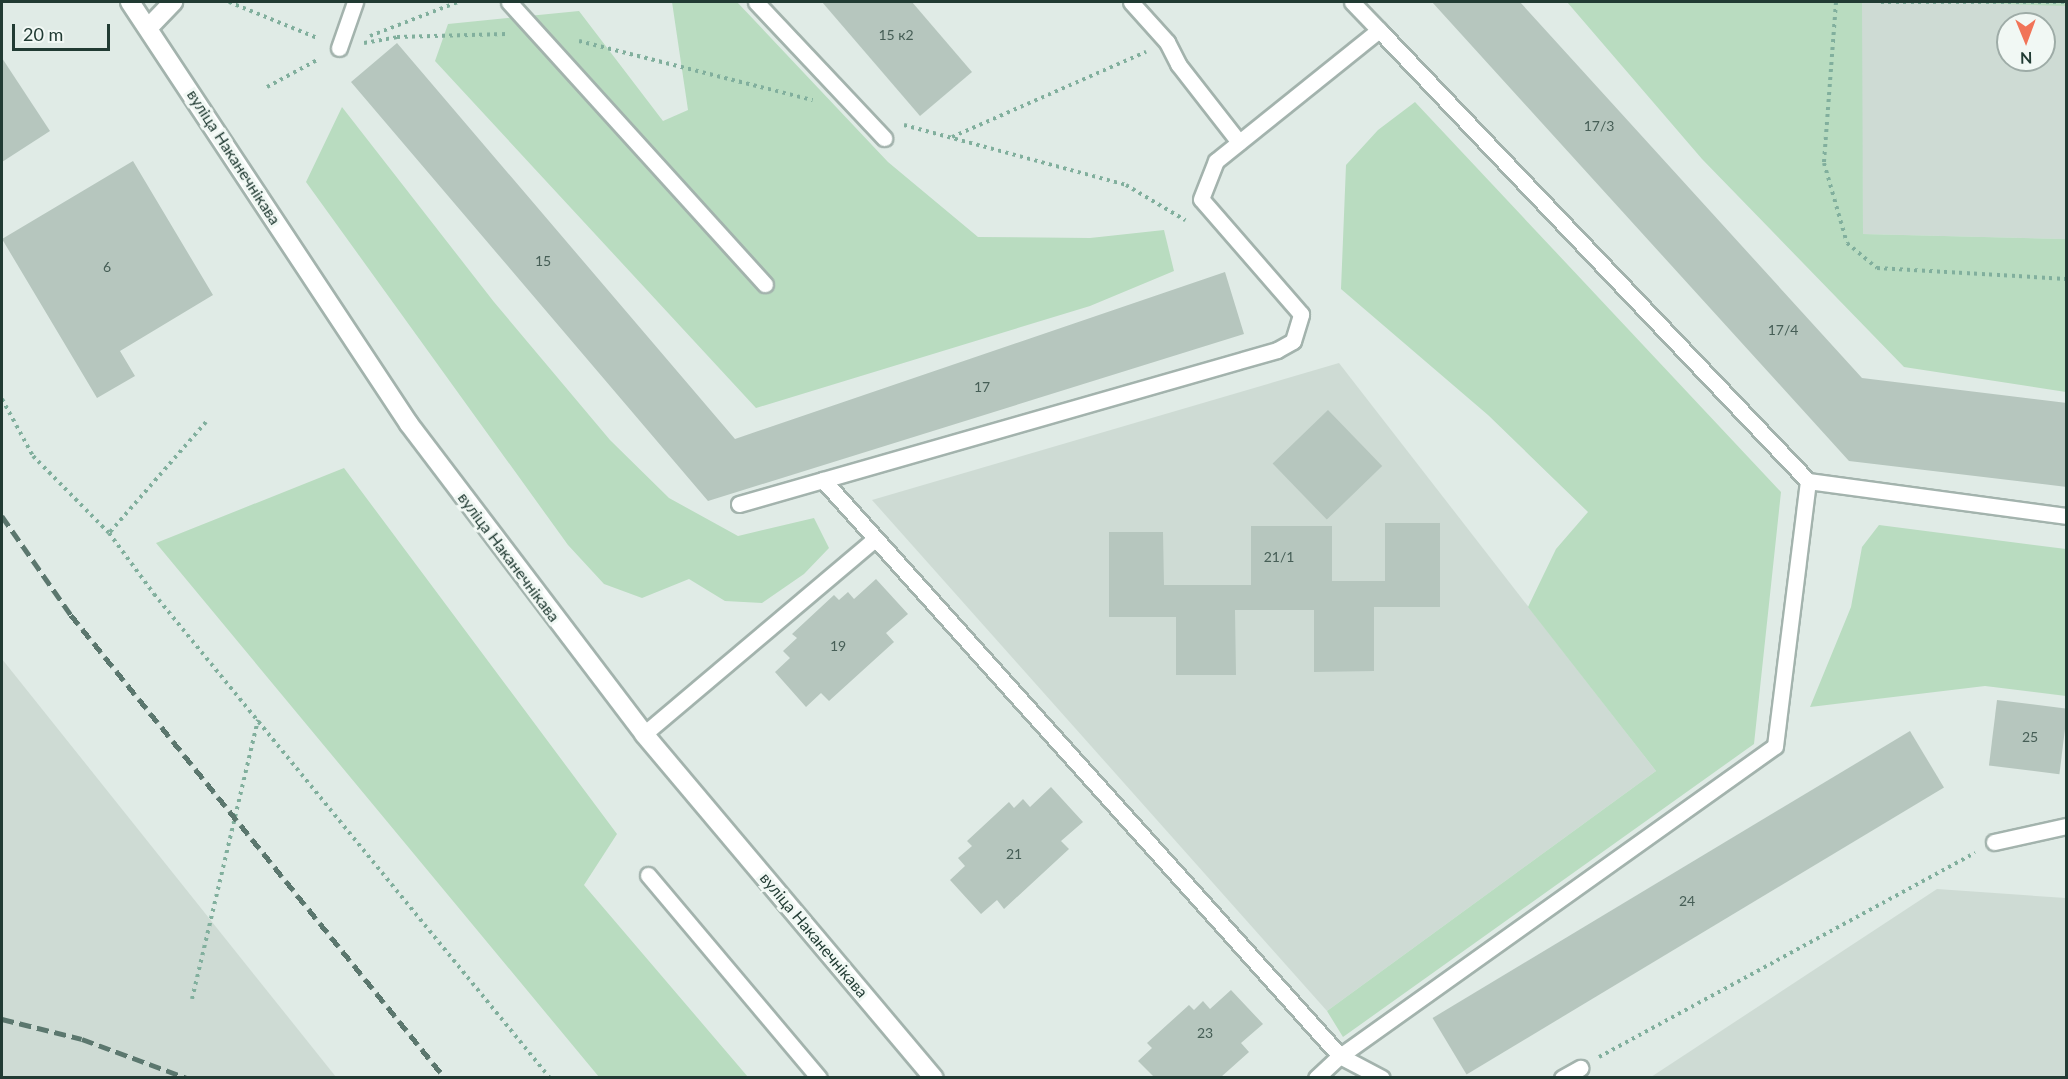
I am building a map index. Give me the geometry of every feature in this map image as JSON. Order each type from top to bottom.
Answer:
[{"type":"main road","name":"вуліца Наканечнікава","points":[[130,2],[149,27],[409,424],[644,734],[934,1077]]},
{"type":"main road","points":[[149,27],[173,2]]},
{"type":"lane","points":[[339,48],[355,2]]},
{"type":"lane","points":[[509,2],[765,284]]},
{"type":"lane","points":[[756,2],[884,138]]},
{"type":"lane","points":[[1131,2],[1167,42],[1178,64],[1239,142]]},
{"type":"lane","points":[[1352,2],[1808,481],[2067,516]]},
{"type":"lane","points":[[739,504],[1277,350],[1293,341],[1301,314],[1201,199],[1216,161],[1380,30]]},
{"type":"lane","points":[[823,480],[1340,1056],[1382,1077]]},
{"type":"lane","points":[[1316,1077],[1340,1056],[1775,746],[1808,481]]},
{"type":"lane","points":[[644,734],[876,539]]},
{"type":"lane","points":[[1994,842],[2067,826]]},
{"type":"lane","points":[[648,875],[819,1077]]},
{"type":"lane","points":[[1562,1077],[1580,1068]]},
{"type":"path","points":[[230,2],[339,48],[397,37],[538,33],[638,52],[1126,185],[1195,225]]},
{"type":"path","points":[[267,87],[339,48],[458,2]]},
{"type":"path","points":[[1836,2],[1824,163],[1847,243],[1877,268],[2067,279]]},
{"type":"path","points":[[1881,2],[2067,2]]},
{"type":"path","points":[[952,137],[1167,42]]},
{"type":"path","points":[[2,399],[33,456],[110,533],[154,594],[550,1077]]},
{"type":"path","points":[[110,533],[206,422]]},
{"type":"path","points":[[192,999],[258,719]]},
{"type":"path","points":[[1580,1068],[1994,842]]},
{"type":"shaded area","points":[[1860,2],[2066,2],[2066,239],[1863,234]]},
{"type":"shaded area","points":[[1339,363],[1656,771],[1327,1011],[872,500]]},
{"type":"shaded area","points":[[2,659],[336,1077],[2,1077]]},
{"type":"shaded area","points":[[1937,889],[2066,898],[2066,1077],[1651,1077]]},
{"type":"green space","points":[[672,2],[737,2],[888,162],[978,237],[1090,238],[1164,230],[1174,271],[1090,306],[756,408],[435,61],[448,24],[579,11],[663,121],[688,110]]},
{"type":"green space","points":[[1567,2],[1862,2],[1863,234],[2066,239],[2066,392],[1904,367],[1702,159]]},
{"type":"green space","points":[[1944,2],[2066,2],[2066,6]]},
{"type":"green space","points":[[1415,102],[1781,492],[1754,744],[1343,1037],[1327,1011],[1656,771],[1528,607],[1556,549],[1588,512],[1488,415],[1341,289],[1346,165],[1378,130]]},
{"type":"green space","points":[[342,107],[494,302],[610,440],[669,498],[738,536],[814,518],[829,548],[804,574],[762,603],[725,601],[689,579],[642,598],[604,584],[568,545],[306,182]]},
{"type":"green space","points":[[344,468],[617,834],[584,885],[748,1077],[599,1077],[156,543]]},
{"type":"green space","points":[[1879,525],[2066,549],[2066,696],[1985,686],[1810,707],[1851,607],[1862,547]]},
{"type":"building","points":[[822,2],[912,2],[972,72],[920,116]]},
{"type":"building","points":[[1432,2],[1520,2],[1862,378],[2067,403],[2067,487],[1849,461]]},
{"type":"building","points":[[397,43],[735,439],[1225,272],[1244,334],[708,501],[351,82]]},
{"type":"building","points":[[2,58],[50,131],[2,162]]},
{"type":"building","points":[[133,161],[213,295],[120,351],[135,376],[97,398],[2,239]]},
{"type":"building","points":[[1328,410],[1382,466],[1327,520],[1273,463]]},
{"type":"building","points":[[1385,523],[1440,523],[1440,607],[1374,607],[1374,671],[1314,672],[1314,610],[1235,610],[1236,675],[1176,675],[1176,617],[1109,617],[1109,532],[1163,532],[1164,585],[1251,585],[1251,526],[1332,526],[1332,581],[1385,581]]},
{"type":"building","points":[[876,579],[908,614],[886,633],[894,642],[829,701],[821,693],[806,707],[775,672],[790,658],[783,651],[797,638],[792,634],[834,595],[839,600],[848,592],[854,599]]},
{"type":"building","points":[[1997,700],[2066,708],[2059,774],[1989,766]]},
{"type":"building","points":[[1910,731],[1944,788],[1467,1074],[1433,1018]]},
{"type":"building","points":[[1051,787],[1083,822],[1061,841],[1069,849],[1004,909],[997,900],[981,914],[950,880],[965,866],[958,858],[972,846],[967,841],[1009,802],[1014,808],[1023,799],[1030,807]]},
{"type":"building","points":[[1231,990],[1263,1024],[1241,1043],[1249,1052],[1221,1077],[1154,1077],[1138,1061],[1152,1048],[1147,1043],[1189,1005],[1194,1010],[1203,1001],[1210,1009]]},
{"type":"railway","points":[[2,516],[71,615],[445,1078]]},
{"type":"railway","points":[[2,1019],[82,1039],[187,1078]]}]
